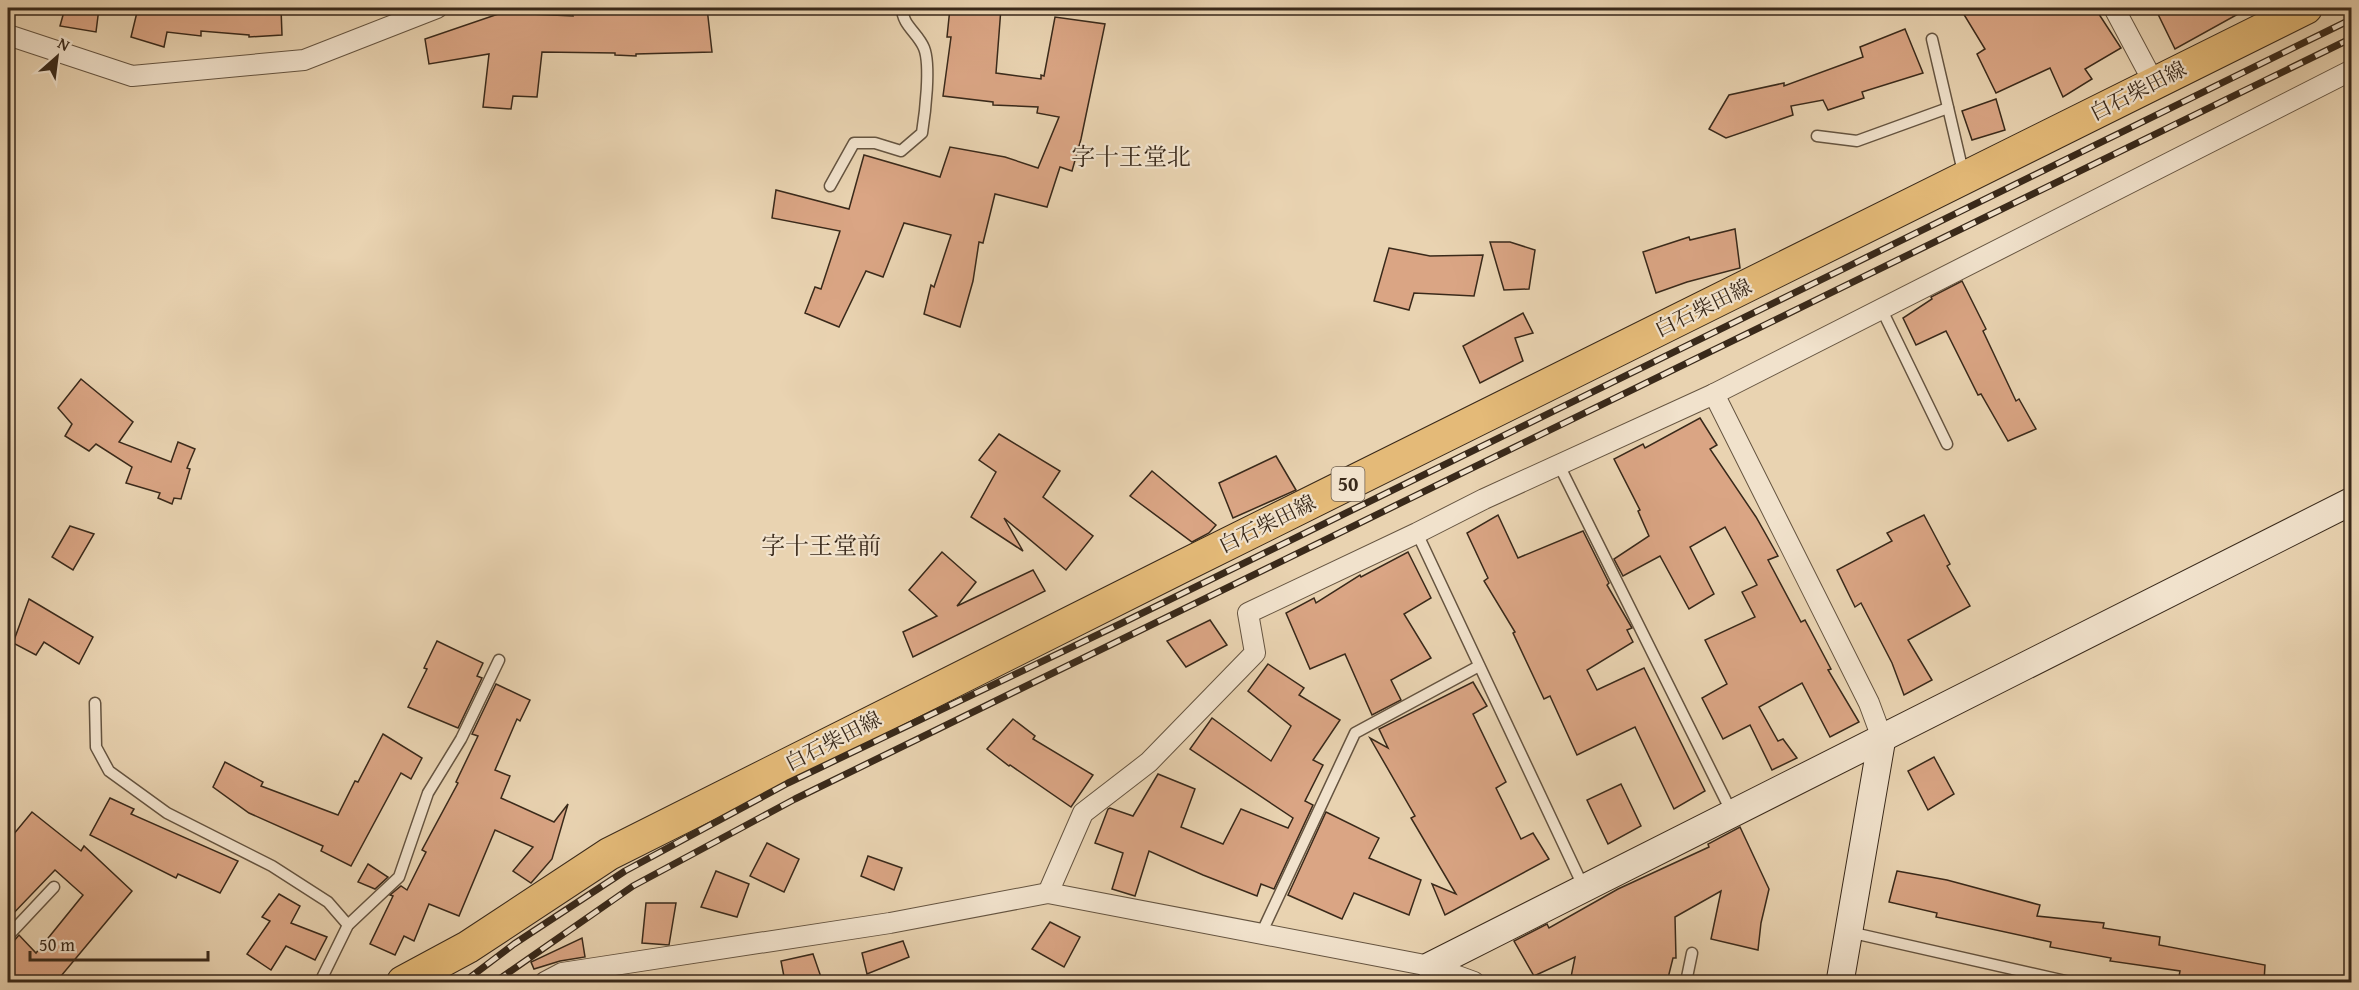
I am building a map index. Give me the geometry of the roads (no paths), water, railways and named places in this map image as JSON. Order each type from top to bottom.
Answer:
[{"type":"main road","name":"白石柴田線","points":[[402,982],[468,947],[609,854],[1162,576],[2306,8]]},
{"type":"street","points":[[8,35],[132,76],[303,60],[437,8]]},
{"type":"street","points":[[2114,8],[2154,83]]},
{"type":"street","points":[[1048,894],[1083,813],[1149,762],[1255,653],[1248,613],[1484,499],[1714,394],[2352,70]]},
{"type":"street","points":[[1714,394],[1869,703],[1882,738],[1840,982]]},
{"type":"street","points":[[1430,966],[2352,501]]},
{"type":"street","points":[[545,982],[562,973],[890,923],[1048,894],[1430,966],[1474,982]]},
{"type":"lane","points":[[830,186],[854,144],[875,143],[901,152],[922,133],[927,98],[925,49],[902,16],[902,8]]},
{"type":"lane","points":[[1932,39],[1964,178]]},
{"type":"lane","points":[[1817,136],[1857,141],[1948,108]]},
{"type":"lane","points":[[1881,308],[1947,444]]},
{"type":"lane","points":[[1559,465],[1732,813]]},
{"type":"lane","points":[[1417,533],[1584,889]]},
{"type":"lane","points":[[320,982],[348,925],[399,877],[428,793],[461,739],[499,660]]},
{"type":"lane","points":[[1261,934],[1355,733],[1479,666]]},
{"type":"lane","points":[[95,703],[96,747],[109,771],[167,813],[272,866],[327,902],[348,925]]},
{"type":"lane","points":[[8,936],[54,887]]},
{"type":"lane","points":[[1848,932],[2070,982]]},
{"type":"lane","points":[[1686,982],[1692,953]]},
{"type":"railway","points":[[464,982],[514,944],[625,871],[788,783],[1120,624],[2352,19]]},
{"type":"railway","points":[[495,982],[633,886],[795,799],[2352,38]]},
{"type":"district","name":"字十王堂北","points":[[1131,157]]},
{"type":"district","name":"字十王堂前","points":[[821,546]]}]
